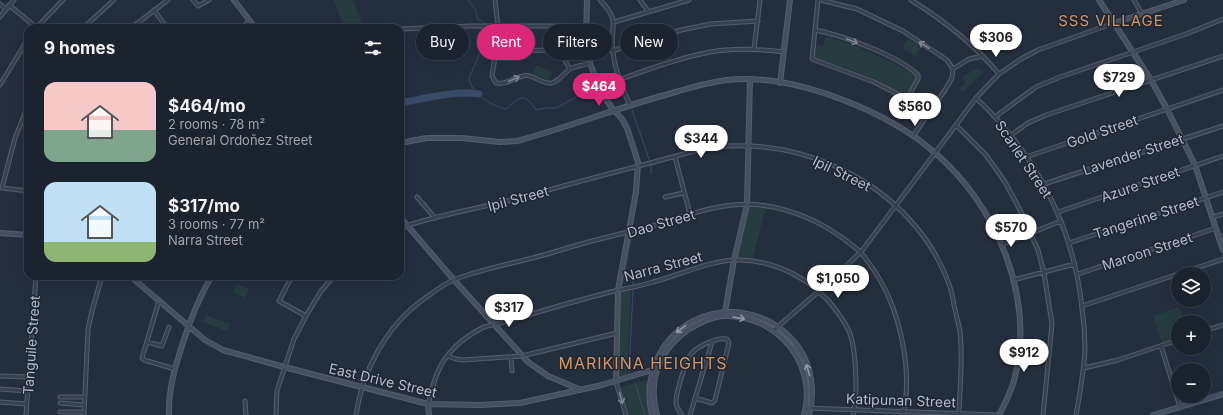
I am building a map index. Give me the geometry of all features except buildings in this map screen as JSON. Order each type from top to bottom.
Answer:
[{"type":"street","points":[[0,15],[14,0]]},
{"type":"street","points":[[40,24],[63,0]]},
{"type":"street","points":[[87,24],[114,0]]},
{"type":"street","points":[[137,24],[168,0]]},
{"type":"street","points":[[193,0],[198,6],[209,0]]},
{"type":"street","points":[[234,0],[252,24]]},
{"type":"street","points":[[495,0],[499,24]]},
{"type":"street","points":[[586,24],[587,0]]},
{"type":"street","points":[[600,0],[610,11],[614,22],[612,36]]},
{"type":"street","points":[[640,0],[648,12]]},
{"type":"street","points":[[614,22],[688,0]]},
{"type":"street","points":[[754,49],[760,0]]},
{"type":"street","points":[[780,83],[790,0]]},
{"type":"street","points":[[928,112],[874,82],[812,58],[820,0],[857,9],[903,32],[947,60],[954,69]]},
{"type":"street","points":[[911,0],[943,20],[983,56],[999,74]]},
{"type":"street","points":[[1099,0],[1168,108],[1195,165],[1216,228],[1221,237],[1223,250]]},
{"type":"street","points":[[1134,0],[1142,14]]},
{"type":"street","points":[[774,330],[820,291],[861,252],[976,98],[999,74],[1020,59],[1038,50],[1184,0]]},
{"type":"street","points":[[0,4],[6,9]]},
{"type":"street","points":[[10,5],[31,24]]},
{"type":"street","points":[[154,10],[164,24]]},
{"type":"street","points":[[995,117],[1036,87],[1060,77],[1186,34],[1223,19]]},
{"type":"street","points":[[630,105],[619,80],[612,51],[681,30],[712,24],[758,21]]},
{"type":"street","points":[[404,29],[477,27]]},
{"type":"street","points":[[815,30],[858,43],[890,57],[915,72],[918,75],[918,79],[907,99]]},
{"type":"street","points":[[0,85],[24,45]]},
{"type":"street","points":[[619,80],[681,59],[710,52],[754,49],[784,52]]},
{"type":"street","points":[[535,50],[554,50],[561,54],[570,69]]},
{"type":"street","points":[[913,136],[928,112],[945,90],[952,78],[954,69],[970,59],[983,56]]},
{"type":"street","points":[[1011,135],[1028,123],[1046,115],[1223,56]]},
{"type":"street","points":[[495,60],[492,76],[496,83],[505,83],[528,75],[545,82],[553,82],[564,76],[570,69],[590,63]]},
{"type":"street","points":[[589,60],[599,88],[627,128],[639,166],[636,192],[618,290],[616,382],[626,415]]},
{"type":"street","points":[[725,314],[734,260],[747,205],[750,79]]},
{"type":"street","points":[[404,141],[421,139],[454,138],[500,142],[517,141],[630,105],[717,81],[750,79],[806,88],[851,103],[884,118],[935,152],[959,177],[977,199],[989,218],[1001,245],[1013,280],[1019,318],[1018,356],[1012,387],[999,415]]},
{"type":"street","name":"Gold Street","points":[[1026,157],[1223,90]]},
{"type":"street","name":"Scarlet Street","points":[[976,98],[1011,135],[1044,184],[1058,212],[1075,264],[1078,274],[1082,306],[1085,347],[1084,368],[1076,415]]},
{"type":"street","points":[[24,116],[15,138],[1,187],[24,190]]},
{"type":"street","points":[[956,125],[986,155],[1005,182],[1038,250],[1044,273],[1052,324],[1042,415]]},
{"type":"street","name":"Lavender Street","points":[[1044,184],[1182,138],[1223,126]]},
{"type":"street","name":"Ipil Street","points":[[404,227],[505,202],[639,166],[726,146],[749,146],[786,150],[824,162],[858,178],[876,189],[896,205],[918,228],[935,255],[950,287],[960,330],[961,350],[959,413]]},
{"type":"street","name":"Azure Street","points":[[1058,212],[1223,156]]},
{"type":"street","points":[[675,157],[690,214]]},
{"type":"street","name":"Tangerine Street","points":[[1068,243],[1223,192]]},
{"type":"street","points":[[665,197],[684,193]]},
{"type":"street","points":[[417,197],[436,218]]},
{"type":"street","name":"Dao Street","points":[[356,415],[363,388],[377,353],[404,316],[421,302],[454,280],[690,214],[719,207],[747,205],[768,206],[806,217],[831,231],[861,252],[875,271],[884,287],[892,303],[898,321],[905,356],[906,384],[904,413]]},
{"type":"street","points":[[1213,217],[1223,214]]},
{"type":"street","points":[[1001,245],[1061,221]]},
{"type":"street","points":[[404,222],[522,356],[534,367],[548,376],[581,390]]},
{"type":"street","name":"Maroon Street","points":[[1078,274],[1216,228]]},
{"type":"street","points":[[0,233],[24,235]]},
{"type":"street","points":[[1082,306],[1223,259]]},
{"type":"street","name":"Narra Street","points":[[429,415],[428,404],[441,364],[459,344],[471,334],[484,327],[618,290],[651,283],[706,266],[734,260],[772,264],[801,278],[820,291],[830,301],[844,322],[851,336],[855,356],[855,410],[853,415]]},
{"type":"street","points":[[1013,280],[1075,264]]},
{"type":"street","name":"Tanguile Street","points":[[26,415],[36,280]]},
{"type":"street","points":[[60,412],[84,413],[88,329],[101,280]]},
{"type":"street","name":"East Drive Street","points":[[135,280],[188,327],[205,340],[223,350],[428,404],[509,405],[616,382],[655,370]]},
{"type":"street","points":[[169,415],[169,400],[175,369],[192,315],[210,280]]},
{"type":"street","points":[[290,280],[279,300],[306,316]]},
{"type":"street","points":[[276,415],[277,391],[294,339],[321,291],[331,280]]},
{"type":"street","points":[[159,301],[142,359],[175,369]]},
{"type":"street","points":[[652,415],[649,391],[659,354],[669,339],[692,321],[708,315],[725,314],[754,315],[778,326],[794,342],[806,361],[811,380],[812,399],[804,415]]},
{"type":"street","points":[[657,415],[654,403],[655,370],[662,357],[673,343],[684,334],[699,324],[725,314],[754,321],[774,330],[790,344],[800,361],[806,387],[809,415]]},
{"type":"street","points":[[1211,329],[1223,325]]},
{"type":"street","points":[[146,342],[162,346],[169,328]]},
{"type":"street","points":[[448,356],[463,360],[522,356],[617,333]]},
{"type":"street","points":[[669,339],[673,343]]},
{"type":"street","points":[[682,415],[675,402],[690,356],[702,346],[727,339],[729,343],[715,400],[712,403],[695,398]]},
{"type":"street","points":[[690,415],[712,342]]},
{"type":"street","points":[[1084,368],[1118,360],[1171,342]]},
{"type":"street","points":[[1161,346],[1180,407]]},
{"type":"street","points":[[511,357],[512,371]]},
{"type":"street","points":[[0,376],[28,377]]},
{"type":"street","points":[[0,389],[27,391]]},
{"type":"street","points":[[1153,415],[1223,394]]},
{"type":"street","points":[[60,397],[84,397]]},
{"type":"street","points":[[245,401],[246,415]]},
{"type":"street","points":[[0,402],[26,404]]},
{"type":"street","points":[[60,404],[84,405]]},
{"type":"street","name":"Katipunan Street","points":[[808,408],[904,413],[996,415]]},
{"type":"green space","points":[[334,0],[353,0],[362,24],[343,24]]},
{"type":"green space","points":[[826,37],[860,48],[915,74],[917,77],[906,96],[874,79],[844,67],[814,58],[814,44],[823,46]]},
{"type":"green space","points":[[908,39],[921,47],[915,56],[902,48]]},
{"type":"green space","points":[[536,65],[552,72],[548,80],[533,73]]},
{"type":"green space","points":[[978,68],[983,73],[963,92],[959,88],[965,83],[962,77]]},
{"type":"green space","points":[[750,207],[766,208],[752,260],[735,259]]},
{"type":"green space","points":[[630,235],[633,235],[624,284],[621,284]]},
{"type":"green space","points":[[237,284],[249,289],[245,298],[233,292]]},
{"type":"green space","points":[[631,290],[627,377],[618,378],[620,291]]},
{"type":"green space","points":[[1179,307],[1182,315],[1171,315],[1171,340],[1162,343],[1153,316]]},
{"type":"green space","points":[[206,315],[230,324],[227,331],[203,322]]},
{"type":"green space","points":[[647,380],[646,396],[649,415],[629,415],[620,387]]},
{"type":"waterway","points":[[468,0],[475,9],[478,20],[481,20],[485,24]]},
{"type":"waterway","points":[[477,60],[469,78],[471,84],[483,98],[506,109],[515,101],[522,98],[528,100],[536,110],[555,108],[581,94],[597,90]]},
{"type":"waterway","points":[[404,102],[450,94],[479,94]]},
{"type":"waterway","points":[[632,110],[650,162]]},
{"type":"waterway","points":[[651,166],[651,174]]},
{"type":"waterway","points":[[633,279],[633,286]]},
{"type":"waterway","points":[[629,373],[633,289]]},
{"type":"waterway","points":[[635,383],[645,415]]},
{"type":"district","name":"SSS VILLAGE","points":[[1111,20]]},
{"type":"district","name":"MARIKINA HEIGHTS","points":[[643,363]]}]
